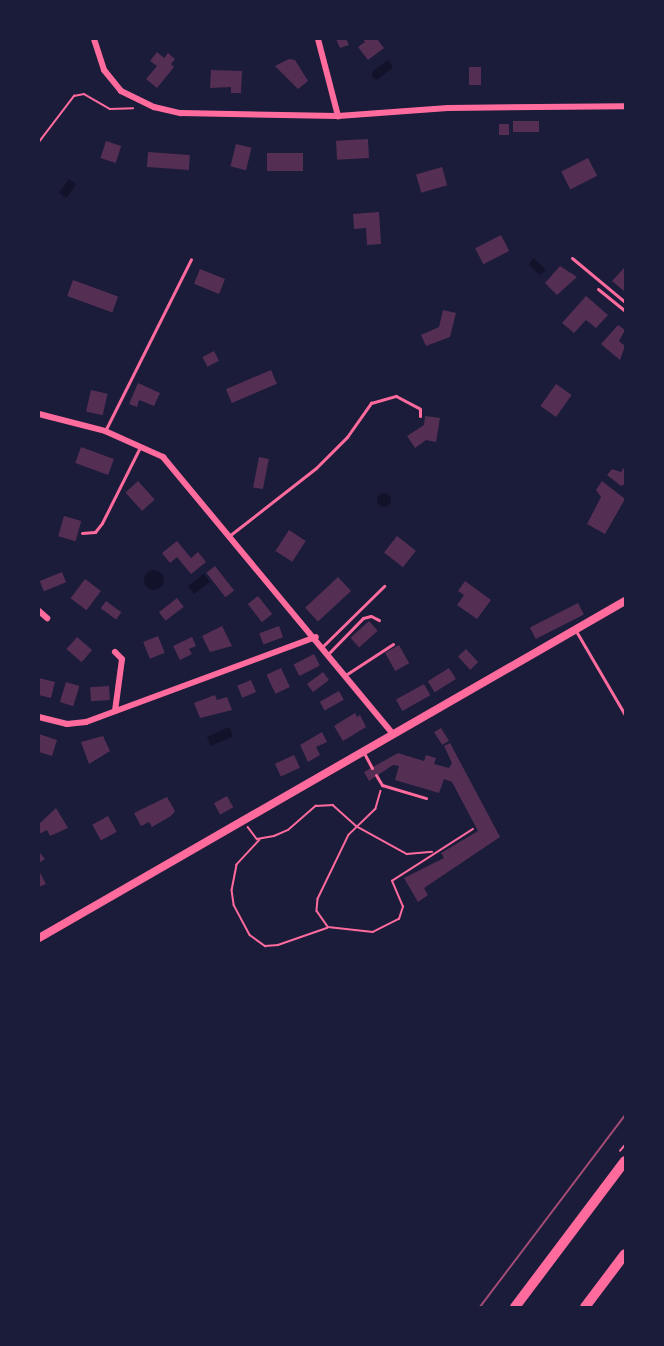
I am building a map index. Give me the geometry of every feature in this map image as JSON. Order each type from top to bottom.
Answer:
[{"type":"main road","points":[[515,1307],[625,1161]]},
{"type":"main road","points":[[585,1307],[625,1254]]},
{"type":"street","points":[[94,39],[99,59],[111,80],[121,91],[143,103],[165,111],[338,116],[448,108],[625,106]]},
{"type":"street","points":[[318,39],[338,116]]},
{"type":"street","points":[[39,414],[105,431],[141,445],[163,457],[227,538],[347,674],[393,734]]},
{"type":"street","points":[[39,938],[625,601]]},
{"type":"street","points":[[39,611],[47,618]]},
{"type":"street","points":[[39,717],[68,724],[115,711],[316,637]]},
{"type":"street","points":[[115,711],[122,660],[116,652]]},
{"type":"lane","points":[[572,258],[625,302]]},
{"type":"lane","points":[[105,431],[191,259]]},
{"type":"lane","points":[[598,289],[625,310]]},
{"type":"lane","points":[[227,538],[316,468],[347,437],[371,404],[396,396],[420,409],[420,416]]},
{"type":"lane","points":[[82,533],[95,532],[102,523],[141,445]]},
{"type":"lane","points":[[323,646],[384,586]]},
{"type":"lane","points":[[329,653],[363,618],[371,616],[379,620]]},
{"type":"lane","points":[[576,631],[625,715]]},
{"type":"lane","points":[[347,674],[393,644]]},
{"type":"lane","points":[[363,751],[372,768]]},
{"type":"lane","points":[[376,775],[382,785],[426,798]]},
{"type":"path","points":[[39,142],[74,96],[84,94],[110,109],[143,103]]},
{"type":"path","points":[[328,927],[319,916],[316,903],[356,826],[377,807],[382,785]]},
{"type":"path","points":[[433,852],[435,856],[392,881],[403,907],[399,919],[373,932],[328,927],[278,945],[265,946],[250,935],[237,912],[232,890],[237,865],[261,839],[288,830],[318,805],[339,807],[356,826],[407,854],[433,852],[473,829]]},
{"type":"path","points":[[244,820],[254,837],[261,839]]},
{"type":"shaded area","points":[[388,60],[393,67],[377,80],[373,78],[372,72]]},
{"type":"shaded area","points":[[69,179],[76,184],[66,198],[59,193]]},
{"type":"shaded area","points":[[533,258],[546,270],[540,275],[529,265]]},
{"type":"shaded area","points":[[384,493],[389,495],[391,500],[389,505],[384,507],[379,505],[377,500],[379,495]]},
{"type":"shaded area","points":[[154,570],[161,573],[164,580],[161,587],[154,590],[147,587],[144,580],[147,573]]},
{"type":"shaded area","points":[[204,574],[210,582],[194,594],[188,586]]},
{"type":"shaded area","points":[[229,727],[233,736],[211,746],[207,737]]},
{"type":"building","points":[[336,39],[346,39],[349,45],[340,48]]},
{"type":"building","points":[[363,39],[377,39],[384,48],[368,60],[358,47],[365,42]]},
{"type":"building","points":[[157,52],[164,58],[168,53],[175,59],[171,64],[174,67],[157,88],[146,79],[157,66],[150,61]]},
{"type":"building","points":[[289,59],[295,60],[308,81],[298,89],[275,66]]},
{"type":"building","points":[[469,67],[481,67],[481,85],[469,85]]},
{"type":"building","points":[[211,70],[242,71],[241,93],[231,93],[231,87],[210,88]]},
{"type":"building","points":[[513,121],[539,121],[539,132],[513,132]]},
{"type":"building","points":[[499,124],[509,124],[509,135],[499,135]]},
{"type":"building","points":[[368,139],[369,158],[337,160],[336,141]]},
{"type":"building","points":[[106,141],[121,146],[116,163],[100,158]]},
{"type":"building","points":[[236,144],[252,148],[246,170],[230,166]]},
{"type":"building","points":[[148,152],[190,155],[189,170],[147,167]]},
{"type":"building","points":[[267,153],[303,153],[303,171],[267,171]]},
{"type":"building","points":[[588,158],[597,176],[570,189],[561,172]]},
{"type":"building","points":[[442,167],[447,185],[421,193],[416,174]]},
{"type":"building","points":[[379,212],[381,244],[367,245],[366,228],[354,229],[353,214]]},
{"type":"building","points":[[501,235],[509,251],[483,264],[475,248]]},
{"type":"building","points":[[560,266],[577,277],[557,295],[545,283]]},
{"type":"building","points":[[625,267],[625,290],[624,291],[612,281]]},
{"type":"building","points":[[200,269],[225,279],[219,294],[194,284]]},
{"type":"building","points":[[73,280],[118,296],[112,312],[67,296]]},
{"type":"building","points":[[586,296],[608,315],[596,328],[586,320],[574,333],[562,323]]},
{"type":"building","points":[[443,310],[456,313],[450,337],[426,346],[421,335],[439,327]]},
{"type":"building","points":[[618,325],[625,330],[619,341],[625,346],[620,360],[601,344]]},
{"type":"building","points":[[214,351],[219,361],[207,367],[202,357]]},
{"type":"building","points":[[271,370],[277,384],[232,403],[226,389]]},
{"type":"building","points":[[138,383],[160,393],[154,406],[139,400],[137,407],[129,404]]},
{"type":"building","points":[[556,384],[572,395],[556,417],[541,406]]},
{"type":"building","points":[[91,390],[108,394],[103,415],[86,411]]},
{"type":"building","points":[[425,416],[440,418],[436,442],[426,440],[415,448],[407,436],[424,425]]},
{"type":"building","points":[[81,447],[114,459],[108,475],[75,463]]},
{"type":"building","points":[[259,457],[269,459],[263,489],[253,487]]},
{"type":"building","points":[[625,466],[625,484],[621,486],[607,475],[612,469],[621,472]]},
{"type":"building","points":[[138,481],[155,500],[142,511],[125,492]]},
{"type":"building","points":[[602,481],[625,499],[605,534],[587,524],[601,497],[596,490]]},
{"type":"building","points":[[64,516],[81,521],[76,541],[58,536]]},
{"type":"building","points":[[289,530],[306,541],[292,562],[275,551]]},
{"type":"building","points":[[397,536],[416,551],[403,567],[384,553]]},
{"type":"building","points":[[177,541],[191,558],[198,552],[206,562],[191,574],[177,557],[170,563],[162,553]]},
{"type":"building","points":[[215,566],[234,590],[225,597],[206,573]]},
{"type":"building","points":[[62,572],[66,582],[44,591],[40,581]]},
{"type":"building","points":[[338,577],[351,591],[318,622],[305,608]]},
{"type":"building","points":[[85,579],[101,591],[87,610],[71,598]]},
{"type":"building","points":[[465,581],[491,600],[477,619],[457,605],[464,595],[458,591]]},
{"type":"building","points":[[258,596],[272,614],[262,622],[248,604]]},
{"type":"building","points":[[177,598],[184,607],[166,621],[159,612]]},
{"type":"building","points":[[106,601],[121,612],[116,619],[101,608]]},
{"type":"building","points":[[578,603],[584,615],[536,639],[530,628]]},
{"type":"building","points":[[369,621],[378,631],[359,647],[350,638]]},
{"type":"building","points":[[222,626],[232,646],[210,652],[202,636]]},
{"type":"building","points":[[279,626],[283,637],[263,644],[259,633]]},
{"type":"building","points":[[158,636],[165,653],[150,659],[143,642]]},
{"type":"building","points":[[77,637],[92,650],[82,662],[67,649]]},
{"type":"building","points":[[192,637],[196,646],[189,649],[192,654],[180,660],[173,646]]},
{"type":"building","points":[[399,645],[409,663],[395,671],[385,653]]},
{"type":"building","points":[[466,649],[478,662],[470,670],[458,657]]},
{"type":"building","points":[[314,654],[320,666],[299,676],[294,664]]},
{"type":"building","points":[[281,668],[290,687],[275,694],[266,675]]},
{"type":"building","points":[[449,668],[456,679],[435,692],[428,681]]},
{"type":"building","points":[[323,672],[329,680],[313,692],[307,684]]},
{"type":"building","points":[[39,678],[55,682],[51,698],[39,695]]},
{"type":"building","points":[[251,680],[256,692],[242,698],[237,686]]},
{"type":"building","points":[[66,682],[79,686],[73,706],[60,702]]},
{"type":"building","points":[[424,684],[430,695],[402,711],[396,700]]},
{"type":"building","points":[[109,686],[110,700],[91,701],[90,687]]},
{"type":"building","points":[[339,691],[344,700],[325,710],[320,702]]},
{"type":"building","points":[[215,695],[217,700],[227,697],[232,710],[200,718],[194,703]]},
{"type":"building","points":[[355,713],[357,717],[360,715],[366,727],[343,741],[334,726]]},
{"type":"building","points":[[441,728],[449,741],[442,745],[434,732]]},
{"type":"building","points":[[322,732],[327,742],[316,747],[320,755],[308,762],[300,745]]},
{"type":"building","points":[[39,734],[57,740],[52,756],[39,752]]},
{"type":"building","points":[[103,736],[110,751],[89,764],[81,742]]},
{"type":"building","points":[[450,743],[500,837],[424,888],[428,895],[418,902],[404,878],[444,858],[441,853],[478,831],[452,782],[444,779],[439,793],[395,780],[399,766],[393,765],[369,781],[364,772],[398,753],[424,761],[426,755],[436,758],[434,764],[449,768],[452,763],[444,746]]},
{"type":"building","points":[[294,755],[300,768],[281,777],[275,764]]},
{"type":"building","points":[[227,796],[233,807],[220,815],[214,803]]},
{"type":"building","points":[[167,797],[175,811],[171,816],[152,827],[149,822],[141,826],[134,813]]},
{"type":"building","points":[[56,808],[68,828],[50,836],[47,830],[39,834],[39,824]]},
{"type":"building","points":[[108,816],[117,832],[101,840],[92,825]]},
{"type":"building","points":[[39,852],[45,859],[39,863]]},
{"type":"building","points":[[39,871],[46,884],[39,887]]},
{"type":"tram line","points":[[480,1307],[625,1115]]}]
